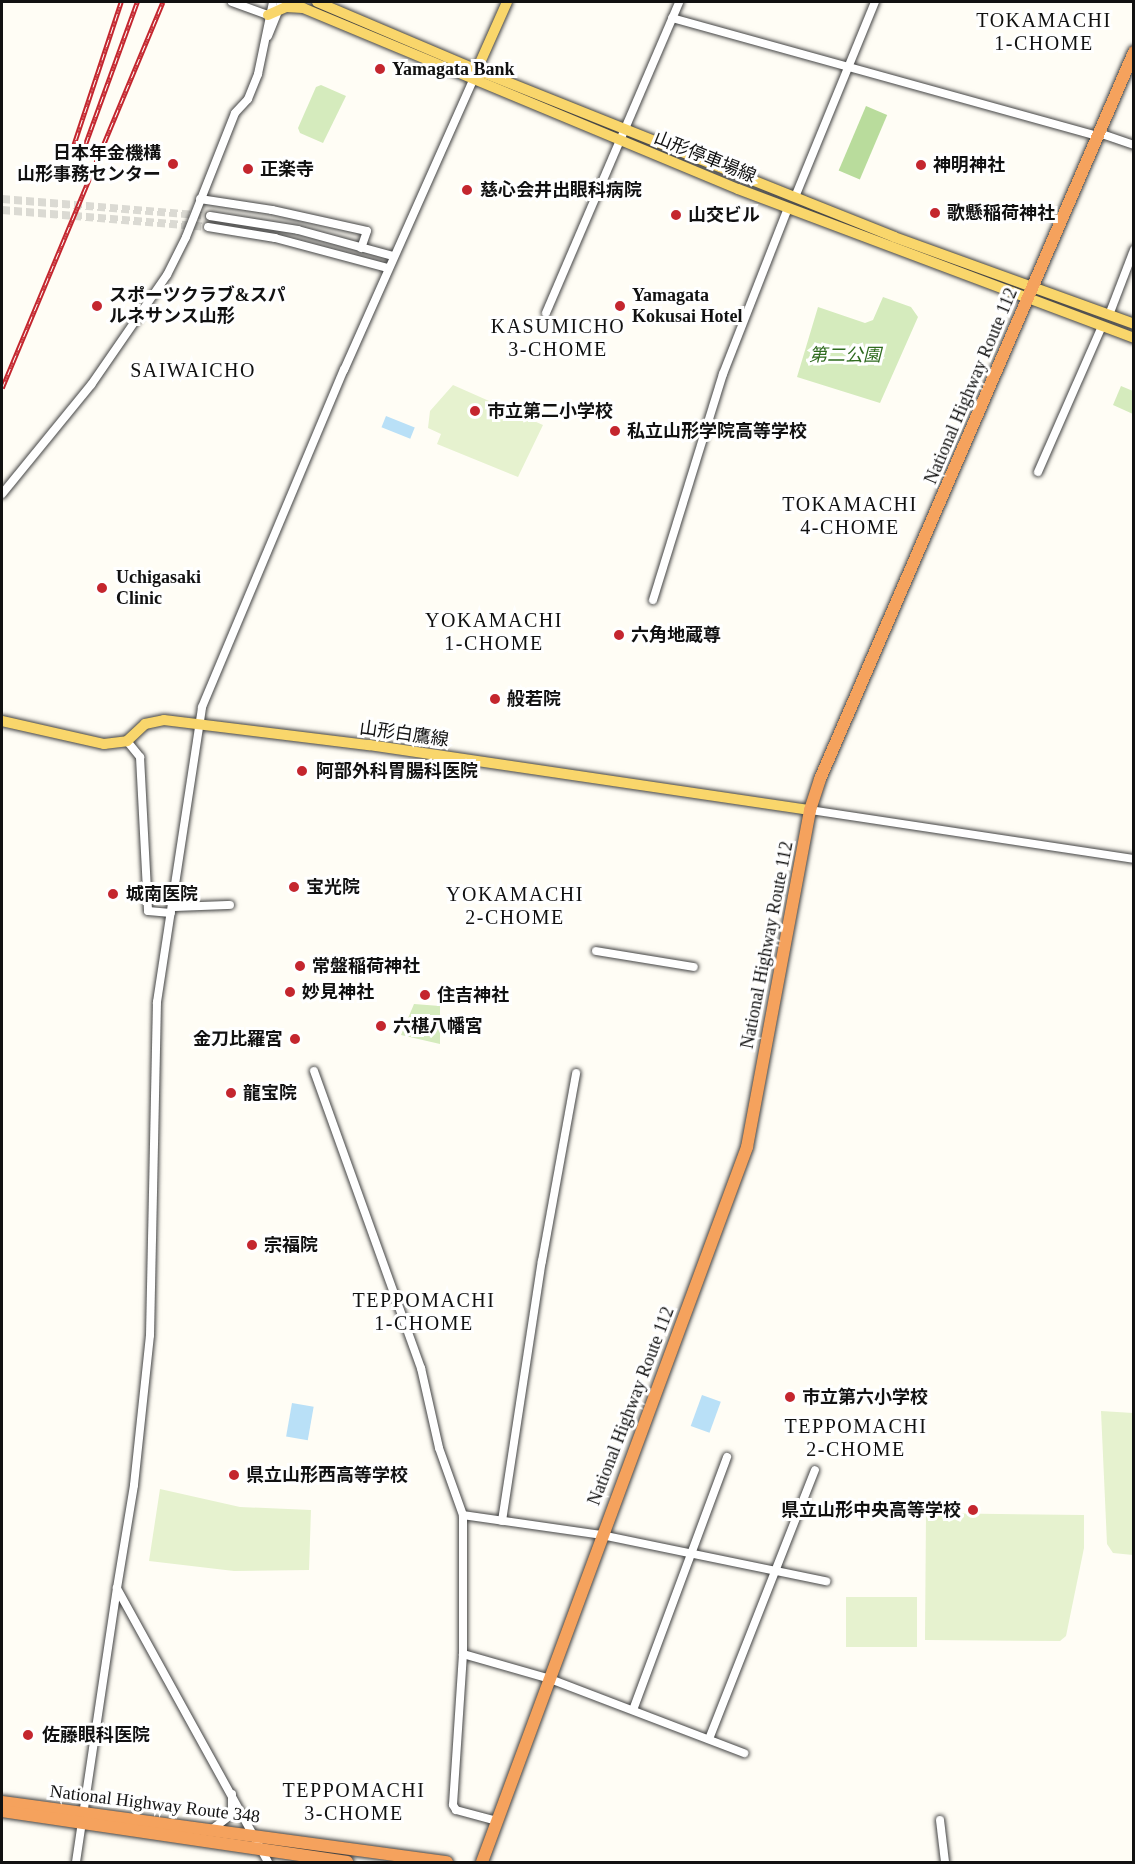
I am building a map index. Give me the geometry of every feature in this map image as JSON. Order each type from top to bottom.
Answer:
[{"type":"highway","name":"National Highway Route 112","points":[[482,1863],[601,1535],[747,1147],[810,810],[1134,52]]},
{"type":"highway","name":"National Highway Route 348","points":[[2,1802],[81,1819],[260,1849],[300,1859],[347,1863]]},
{"type":"highway","name":"National Highway Route 348","points":[[2,1811],[256,1834],[447,1863]]},
{"type":"main road","name":"山形停車場線","points":[[317,2],[475,75]]},
{"type":"main road","points":[[475,75],[507,2]]},
{"type":"main road","name":"山形停車場線","points":[[275,7],[303,8],[622,135],[788,208],[1027,300],[1134,338]]},
{"type":"main road","name":"山形停車場線","points":[[622,135],[1134,324]]},
{"type":"main road","points":[[2,721],[104,744],[128,741]]},
{"type":"main road","name":"山形白鷹線","points":[[128,741],[151,721],[197,724],[369,745],[810,810]]},
{"type":"street","points":[[2,494],[124,341],[167,275],[235,113],[248,99],[275,7],[232,2]]},
{"type":"street","points":[[546,313],[679,2]]},
{"type":"street","points":[[795,197],[875,2]]},
{"type":"street","points":[[672,18],[850,64],[1134,145]]},
{"type":"street","points":[[75,1863],[134,1485],[150,1335],[157,1002],[197,724],[393,256],[475,75]]},
{"type":"street","points":[[200,199],[367,231],[362,248]]},
{"type":"street","points":[[653,600],[723,374],[788,208]]},
{"type":"street","points":[[210,216],[298,231],[393,256]]},
{"type":"street","points":[[208,227],[275,238],[388,268]]},
{"type":"street","points":[[1109,315],[1134,250]]},
{"type":"street","points":[[1038,472],[1102,326]]},
{"type":"street","points":[[128,741],[140,757],[148,910],[230,905]]},
{"type":"street","points":[[810,810],[1134,859]]},
{"type":"street","points":[[596,951],[694,967]]},
{"type":"street","points":[[314,1071],[418,1358],[439,1448],[464,1515],[464,1654],[453,1805],[456,1810],[497,1821]]},
{"type":"street","points":[[502,1521],[542,1262],[576,1073]]},
{"type":"street","points":[[633,1710],[727,1457]]},
{"type":"street","points":[[710,1739],[815,1470]]},
{"type":"street","points":[[464,1515],[601,1535],[826,1581]]},
{"type":"street","points":[[117,1588],[135,1626],[232,1790],[256,1834],[260,1849],[268,1863]]},
{"type":"street","points":[[464,1654],[550,1679],[744,1753]]},
{"type":"street","points":[[210,1830],[232,1814],[232,1790]]},
{"type":"street","points":[[940,1820],[945,1863]]},
{"type":"green space","points":[[321,85],[346,96],[323,143],[300,133],[298,128],[316,87]]},
{"type":"green space","points":[[866,106],[887,115],[860,179],[839,170]]},
{"type":"green space","name":"第二公園","points":[[883,297],[911,307],[918,317],[880,403],[797,377],[818,307],[865,323],[873,320]]},
{"type":"green space","points":[[453,385],[543,425],[518,477],[437,444],[441,434],[428,428],[430,411]]},
{"type":"green space","points":[[1121,386],[1133,391],[1133,414],[1113,405]]},
{"type":"green space","points":[[414,1004],[440,1006],[440,1044],[401,1035]]},
{"type":"green space","points":[[1101,1411],[1133,1413],[1133,1555],[1113,1553],[1107,1544]]},
{"type":"green space","points":[[160,1489],[240,1507],[311,1510],[309,1570],[234,1571],[149,1561]]},
{"type":"green space","points":[[926,1513],[1084,1515],[1084,1548],[1066,1636],[1060,1641],[925,1640]]},
{"type":"green space","points":[[846,1597],[917,1597],[917,1647],[846,1647]]},
{"type":"water","points":[[386,416],[415,428],[410,439],[382,427]]},
{"type":"water","points":[[702,1395],[721,1402],[710,1433],[691,1426]]},
{"type":"water","points":[[292,1403],[314,1407],[308,1440],[286,1436]]},
{"type":"tunnel","points":[[2,199],[210,216]]},
{"type":"tunnel","points":[[2,210],[208,227]]},
{"type":"railway","points":[[71,153],[121,2]]},
{"type":"railway","points":[[81,156],[137,2]]},
{"type":"railway","points":[[2,388],[163,2]]},
{"type":"place","name":"Yamagata Bank","points":[[380,69]]},
{"type":"place","name":"日本年金機構 山形事務センター","points":[[173,164]]},
{"type":"place","name":"神明神社","points":[[921,165]]},
{"type":"place","name":"正楽寺","points":[[248,169]]},
{"type":"place","name":"慈心会井出眼科病院","points":[[467,190]]},
{"type":"place","name":"歌懸稲荷神社","points":[[935,213]]},
{"type":"place","name":"山交ビル","points":[[676,215]]},
{"type":"place","name":"スポーツクラブ&スパ ルネサンス山形","points":[[97,306]]},
{"type":"place","name":"Yamagata Kokusai Hotel","points":[[620,306]]},
{"type":"place","name":"市立第二小学校","points":[[475,411]]},
{"type":"place","name":"私立山形学院高等学校","points":[[615,431]]},
{"type":"place","name":"Uchigasaki Clinic","points":[[102,588]]},
{"type":"place","name":"六角地蔵尊","points":[[619,635]]},
{"type":"place","name":"般若院","points":[[495,699]]},
{"type":"place","name":"阿部外科胃腸科医院","points":[[302,771]]},
{"type":"place","name":"宝光院","points":[[294,887]]},
{"type":"place","name":"城南医院","points":[[113,894]]},
{"type":"place","name":"常盤稲荷神社","points":[[300,966]]},
{"type":"place","name":"妙見神社","points":[[290,992]]},
{"type":"place","name":"住吉神社","points":[[425,995]]},
{"type":"place","name":"六椹八幡宮","points":[[381,1026]]},
{"type":"place","name":"金刀比羅宮","points":[[295,1039]]},
{"type":"place","name":"龍宝院","points":[[231,1093]]},
{"type":"place","name":"宗福院","points":[[252,1245]]},
{"type":"place","name":"市立第六小学校","points":[[790,1397]]},
{"type":"place","name":"県立山形西高等学校","points":[[234,1475]]},
{"type":"place","name":"県立山形中央高等学校","points":[[973,1510]]},
{"type":"place","name":"佐藤眼科医院","points":[[28,1735]]},
{"type":"district","name":"TOKAMACHI 1-CHOME","points":[[1044,32]]},
{"type":"district","name":"KASUMICHO 3-CHOME","points":[[558,338]]},
{"type":"district","name":"SAIWAICHO","points":[[193,370]]},
{"type":"district","name":"TOKAMACHI 4-CHOME","points":[[850,516]]},
{"type":"district","name":"YOKAMACHI 1-CHOME","points":[[494,632]]},
{"type":"district","name":"YOKAMACHI 2-CHOME","points":[[515,906]]},
{"type":"district","name":"TEPPOMACHI 1-CHOME","points":[[424,1312]]},
{"type":"district","name":"TEPPOMACHI 2-CHOME","points":[[856,1438]]},
{"type":"district","name":"TEPPOMACHI 3-CHOME","points":[[354,1802]]}]
